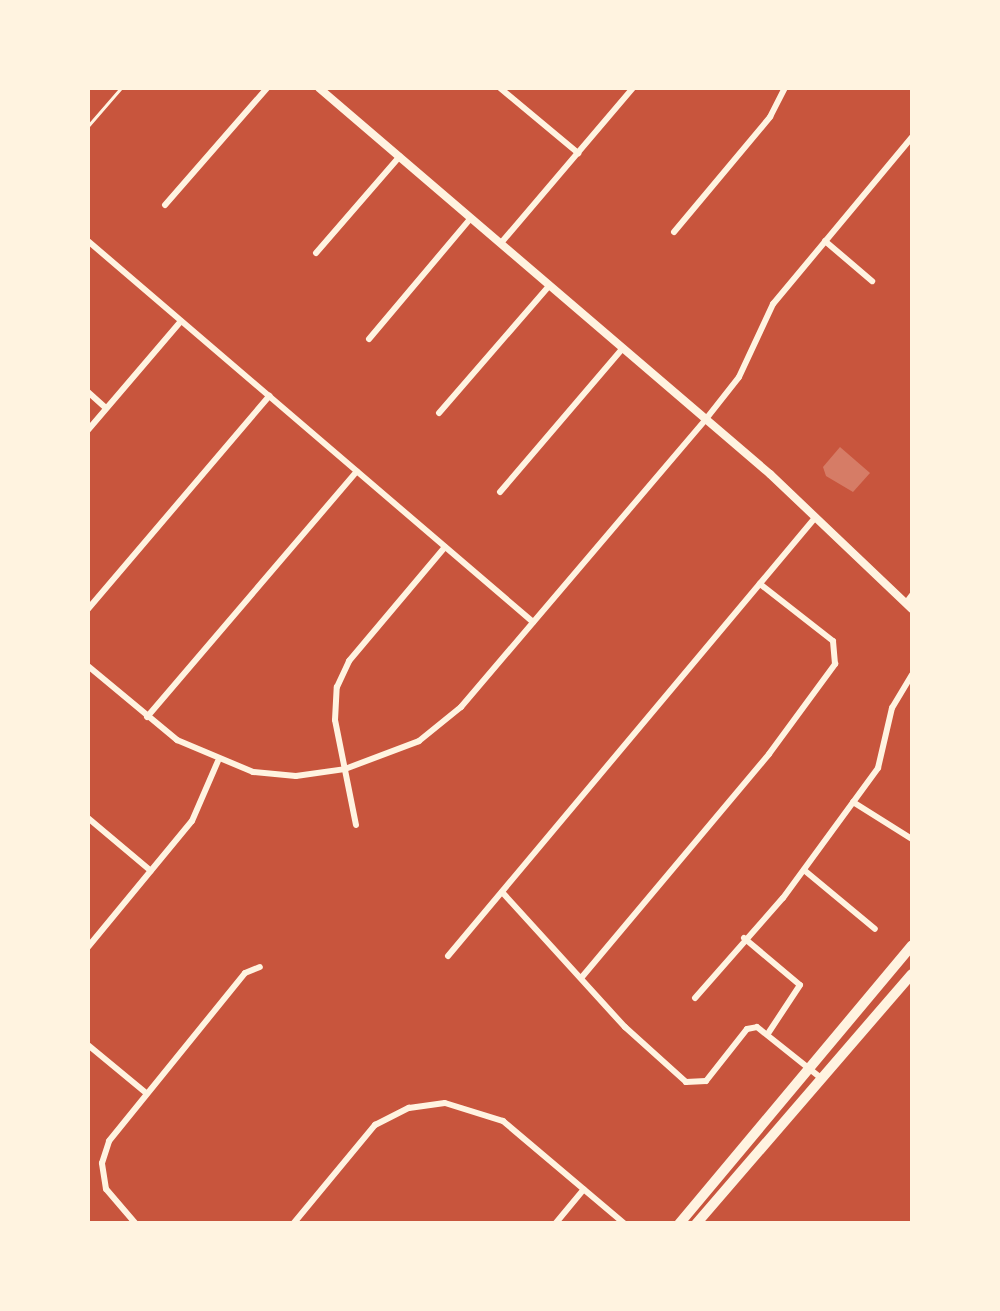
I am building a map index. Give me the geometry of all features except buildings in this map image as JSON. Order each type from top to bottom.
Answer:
[{"type":"main road","points":[[679,1224],[912,945]]},
{"type":"main road","points":[[696,1224],[912,974]]},
{"type":"street","points":[[164,205],[267,88]]},
{"type":"street","points":[[319,88],[706,418],[910,602]]},
{"type":"street","points":[[500,88],[578,153]]},
{"type":"street","points":[[501,243],[633,88]]},
{"type":"street","points":[[674,232],[770,117],[784,88]]},
{"type":"street","points":[[88,666],[147,717],[218,761],[281,776],[346,769],[394,755],[438,728],[533,622],[739,377],[767,311],[912,137]]},
{"type":"street","points":[[316,253],[400,156]]},
{"type":"street","points":[[369,339],[471,218]]},
{"type":"street","points":[[88,241],[533,622]]},
{"type":"street","points":[[825,241],[872,281]]},
{"type":"street","points":[[439,413],[550,285]]},
{"type":"street","points":[[88,430],[181,321]]},
{"type":"street","points":[[500,492],[623,348]]},
{"type":"street","points":[[88,392],[106,408]]},
{"type":"street","points":[[88,609],[268,396]]},
{"type":"street","points":[[147,717],[357,471]]},
{"type":"street","points":[[448,956],[814,519]]},
{"type":"street","points":[[356,824],[334,720],[342,674],[445,547]]},
{"type":"street","points":[[582,977],[769,754],[835,664],[833,641],[760,584]]},
{"type":"street","points":[[695,998],[804,870],[854,802],[882,760],[892,708],[912,675]]},
{"type":"street","points":[[88,947],[192,821],[218,761]]},
{"type":"street","points":[[854,802],[912,839]]},
{"type":"street","points":[[88,818],[151,871]]},
{"type":"street","points":[[804,870],[875,930]]},
{"type":"street","points":[[502,892],[642,1044],[692,1085],[706,1081],[747,1030],[769,1032],[820,1078]]},
{"type":"street","points":[[744,938],[800,986],[769,1032]]},
{"type":"street","points":[[136,1224],[109,1195],[102,1163],[108,1141],[245,973],[260,966]]},
{"type":"street","points":[[88,1045],[146,1093]]},
{"type":"street","points":[[292,1224],[369,1130],[426,1104],[467,1106],[496,1117],[625,1224]]},
{"type":"street","points":[[555,1224],[584,1188]]},
{"type":"lane","points":[[88,126],[121,88]]}]
